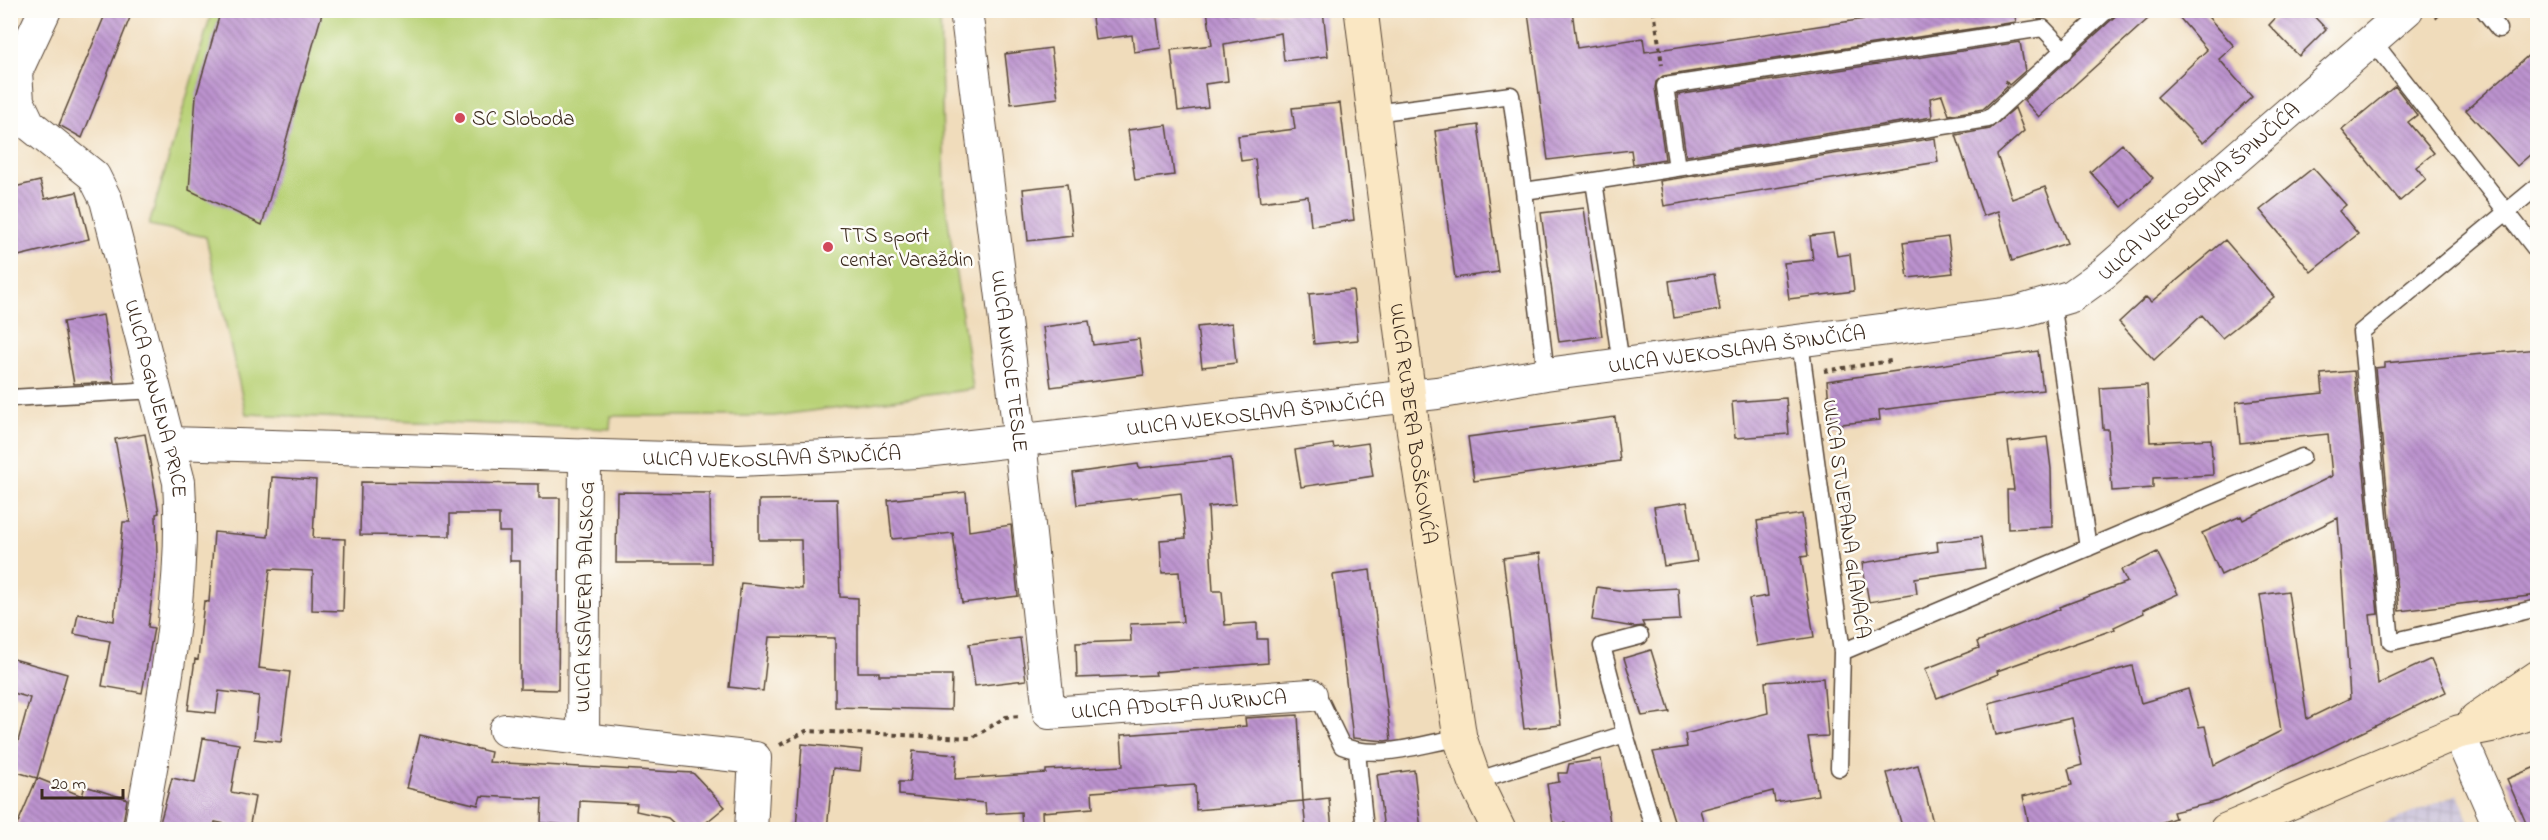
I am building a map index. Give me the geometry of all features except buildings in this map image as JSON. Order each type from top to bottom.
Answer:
[{"type":"street","name":"ULICA OGNJENA PRICE","points":[[45,10],[16,72],[20,130],[94,176],[106,200],[179,482],[182,520],[175,622],[140,830]]},
{"type":"street","name":"ULICA NIKOLE TESLE","points":[[966,10],[1020,441],[1049,713]]},
{"type":"street","name":"ULICA RUĐERA BOŠKOVIĆA","points":[[1361,10],[1409,396],[1460,738],[1475,781],[1498,830]]},
{"type":"street","name":"ULICA VJEKOSLAVA ŠPINČIĆA","points":[[170,443],[738,460],[917,452],[1409,396],[1546,374],[2018,312],[2072,296],[2104,273],[2407,10]]},
{"type":"street","name":"ULICA KSAVERA ĐALSKOG","points":[[583,739],[585,455]]},
{"type":"street","points":[[2458,732],[2538,677]]},
{"type":"street","name":"ULICA ADOLFA JURINCA","points":[[1049,713],[1311,696]]},
{"type":"street","points":[[2226,830],[2458,732],[2498,724],[2538,710]]},
{"type":"street","name":"ULICA KSAVERA ĐALSKOG","points":[[505,730],[754,758]]},
{"type":"street","points":[[2458,732],[2501,830]]},
{"type":"street","points":[[751,830],[754,758]]},
{"type":"lane","points":[[1524,191],[1988,119],[2065,51],[2107,10]]},
{"type":"lane","points":[[2484,10],[2499,29]]},
{"type":"lane","points":[[1677,168],[1665,86],[2043,28],[2065,51]]},
{"type":"lane","points":[[2372,40],[2538,252]]},
{"type":"lane","points":[[1374,113],[1511,95],[1546,374]]},
{"type":"lane","points":[[1594,181],[1621,364]]},
{"type":"lane","points":[[2538,186],[2361,332],[2391,642],[2538,608]]},
{"type":"lane","points":[[2052,303],[2088,548]]},
{"type":"lane","name":"ULICA STJEPANA GLAVAĆA","points":[[1800,342],[1842,652],[2302,457]]},
{"type":"lane","points":[[10,398],[156,390]]},
{"type":"lane","points":[[1640,636],[1602,646],[1654,830]]},
{"type":"lane","points":[[1839,768],[1842,652]]},
{"type":"lane","points":[[1311,696],[1320,700],[1342,746],[1357,752],[1380,753],[1460,738]]},
{"type":"lane","points":[[1475,781],[1625,734]]},
{"type":"lane","points":[[1357,752],[1365,830]]},
{"type":"path","points":[[1653,10],[1665,86]]},
{"type":"path","points":[[754,758],[806,731],[972,738],[1006,717],[1049,713]]},
{"type":"shaded area","points":[[2458,794],[2473,829],[2373,829]]},
{"type":"green space","name":"SC Sloboda","points":[[212,11],[940,11],[944,193],[973,389],[774,416],[611,416],[610,429],[246,414],[206,237],[149,225]]},
{"type":"place","name":"SC Sloboda","points":[[460,118]]},
{"type":"place","name":"TTS sport centar Varaždin","points":[[828,247]]}]
